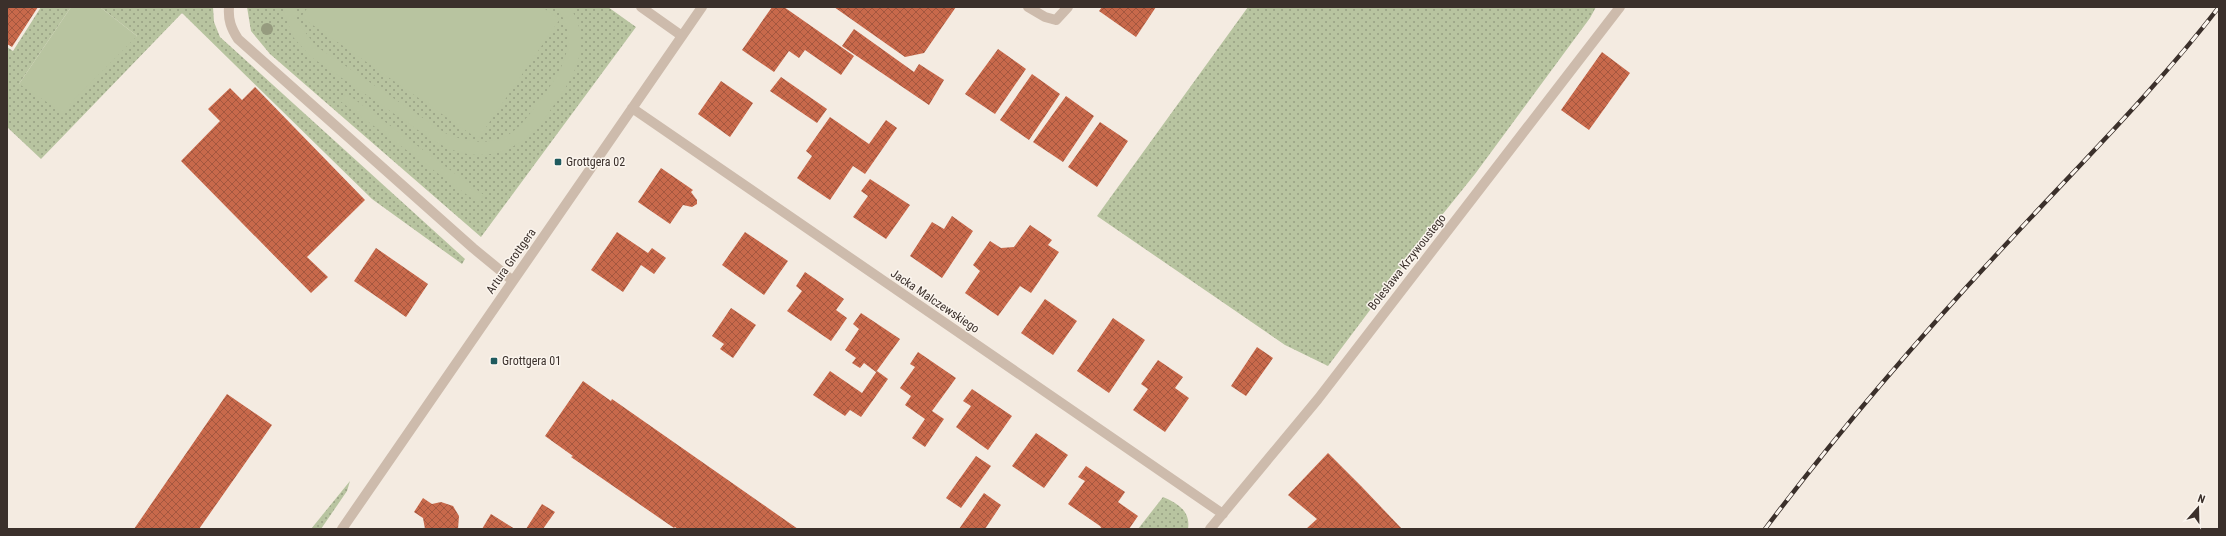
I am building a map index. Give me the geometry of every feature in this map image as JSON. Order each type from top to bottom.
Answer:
[{"type":"street","points":[[229,7],[228,16],[230,28],[238,39],[473,248],[513,281]]},
{"type":"street","points":[[641,7],[682,36]]},
{"type":"street","name":"Artura Grottgera","points":[[342,529],[702,7]]},
{"type":"street","points":[[1028,7],[1045,18],[1056,20],[1068,7]]},
{"type":"street","name":"Bolesława Krzywoustego","points":[[1210,529],[1318,399],[1620,7]]},
{"type":"street","name":"Jacka Malczewskiego","points":[[632,108],[1223,514]]},
{"type":"green space","points":[[41,7],[71,7],[19,84],[137,36],[100,7],[213,7],[214,22],[220,37],[465,259],[462,264],[372,199],[182,13],[41,159],[7,127],[7,47],[13,51]]},
{"type":"green space","points":[[71,7],[100,7],[137,36],[62,112],[19,84]]},
{"type":"green space","points":[[247,7],[608,7],[636,27],[481,237],[270,54],[251,31]]},
{"type":"green space","points":[[282,7],[294,7],[298,23],[316,46],[445,133],[474,141],[482,142],[497,140],[514,131],[527,118],[553,81],[565,57],[568,45],[568,32],[564,20],[556,7],[570,7],[577,20],[581,46],[575,70],[569,82],[537,128],[523,141],[511,148],[486,155],[473,155],[447,148],[434,141],[311,57],[293,37]]},
{"type":"green space","points":[[308,7],[542,7],[560,19],[478,139],[301,17]]},
{"type":"green space","points":[[1248,7],[1596,7],[1590,18],[1475,174],[1434,225],[1328,366],[1285,345],[1097,216]]},
{"type":"green space","points":[[346,93],[484,195],[478,203],[340,101]]},
{"type":"green space","points":[[350,481],[347,491],[321,529],[311,529]]},
{"type":"green space","points":[[1163,497],[1182,508],[1187,517],[1188,529],[1138,529]]},
{"type":"building","points":[[7,7],[38,7],[12,47],[7,44]]},
{"type":"building","points":[[772,7],[784,7],[854,56],[841,75],[805,50],[799,58],[789,51],[774,72],[742,50]]},
{"type":"building","points":[[834,7],[956,7],[924,53],[905,57]]},
{"type":"building","points":[[1102,7],[1156,7],[1136,37],[1099,11]]},
{"type":"building","points":[[854,29],[914,72],[919,64],[944,80],[929,105],[842,46]]},
{"type":"building","points":[[998,49],[1026,69],[995,114],[965,94]]},
{"type":"building","points":[[1602,52],[1630,73],[1589,130],[1561,110]]},
{"type":"building","points":[[1032,74],[1060,94],[1029,140],[1000,120]]},
{"type":"building","points":[[781,77],[827,109],[817,123],[770,91]]},
{"type":"building","points":[[721,81],[753,103],[730,137],[698,114]]},
{"type":"building","points":[[255,87],[365,200],[307,257],[328,277],[311,293],[181,161],[220,121],[208,109],[230,88],[242,100]]},
{"type":"building","points":[[1066,96],[1094,116],[1063,162],[1033,142]]},
{"type":"building","points":[[830,117],[869,144],[886,120],[897,128],[865,174],[853,166],[830,200],[797,178],[812,156],[806,151]]},
{"type":"building","points":[[1100,122],[1128,141],[1097,187],[1068,167]]},
{"type":"building","points":[[661,168],[693,190],[691,192],[697,200],[697,204],[692,207],[683,205],[670,224],[638,202]]},
{"type":"building","points":[[870,179],[910,205],[886,239],[853,217],[868,196],[861,191]]},
{"type":"building","points":[[952,216],[973,231],[942,278],[910,256],[932,222],[944,229]]},
{"type":"building","points":[[1030,225],[1052,240],[1048,245],[1059,252],[1031,293],[1020,286],[998,316],[965,293],[980,271],[973,265],[990,241],[1001,248],[1014,247]]},
{"type":"building","points":[[617,232],[648,253],[652,248],[666,258],[654,274],[641,265],[623,292],[591,270]]},
{"type":"building","points":[[745,232],[788,261],[764,295],[722,265]]},
{"type":"building","points":[[376,248],[428,284],[406,317],[354,281]]},
{"type":"building","points":[[805,272],[844,299],[836,310],[847,318],[831,341],[787,311],[802,291],[796,286]]},
{"type":"building","points":[[1045,299],[1077,321],[1053,355],[1021,333]]},
{"type":"building","points":[[731,308],[756,325],[733,358],[720,349],[724,344],[712,336]]},
{"type":"building","points":[[861,313],[900,339],[876,372],[864,363],[860,368],[852,363],[856,358],[845,350],[859,329],[853,324]]},
{"type":"building","points":[[1113,318],[1145,340],[1109,393],[1077,371]]},
{"type":"building","points":[[1257,347],[1273,358],[1246,396],[1231,386]]},
{"type":"building","points":[[918,352],[956,378],[932,411],[944,419],[925,447],[912,438],[925,419],[905,405],[911,396],[900,388],[915,367],[910,364]]},
{"type":"building","points":[[1158,360],[1183,377],[1175,388],[1189,398],[1165,432],[1133,410],[1148,389],[1141,384]]},
{"type":"building","points":[[830,371],[862,393],[877,371],[888,379],[861,417],[850,410],[845,416],[813,395]]},
{"type":"building","points":[[583,381],[611,401],[612,399],[798,529],[674,528],[571,457],[573,456],[545,436]]},
{"type":"building","points":[[972,389],[1012,416],[988,450],[956,427],[971,406],[963,401]]},
{"type":"building","points":[[227,394],[272,425],[199,529],[134,529]]},
{"type":"building","points":[[1036,433],[1068,455],[1044,488],[1012,466]]},
{"type":"building","points":[[1328,453],[1402,529],[1306,529],[1317,519],[1288,495]]},
{"type":"building","points":[[976,456],[991,466],[961,508],[946,498]]},
{"type":"building","points":[[1086,466],[1125,492],[1118,502],[1138,516],[1129,529],[1102,529],[1100,526],[1068,504],[1085,481],[1078,477]]},
{"type":"building","points":[[984,493],[1001,505],[985,529],[959,529]]},
{"type":"building","points":[[423,498],[432,504],[441,502],[453,506],[459,516],[458,529],[425,529],[423,518],[414,512]]},
{"type":"building","points":[[542,504],[555,512],[543,529],[526,529]]},
{"type":"building","points":[[491,514],[515,529],[482,529]]},
{"type":"railway","points":[[1765,529],[1853,417],[1915,345],[2117,126],[2195,38],[2219,7]]},
{"type":"place","name":"Grottgera 02","points":[[558,162]]},
{"type":"place","name":"Grottgera 01","points":[[494,361]]}]
